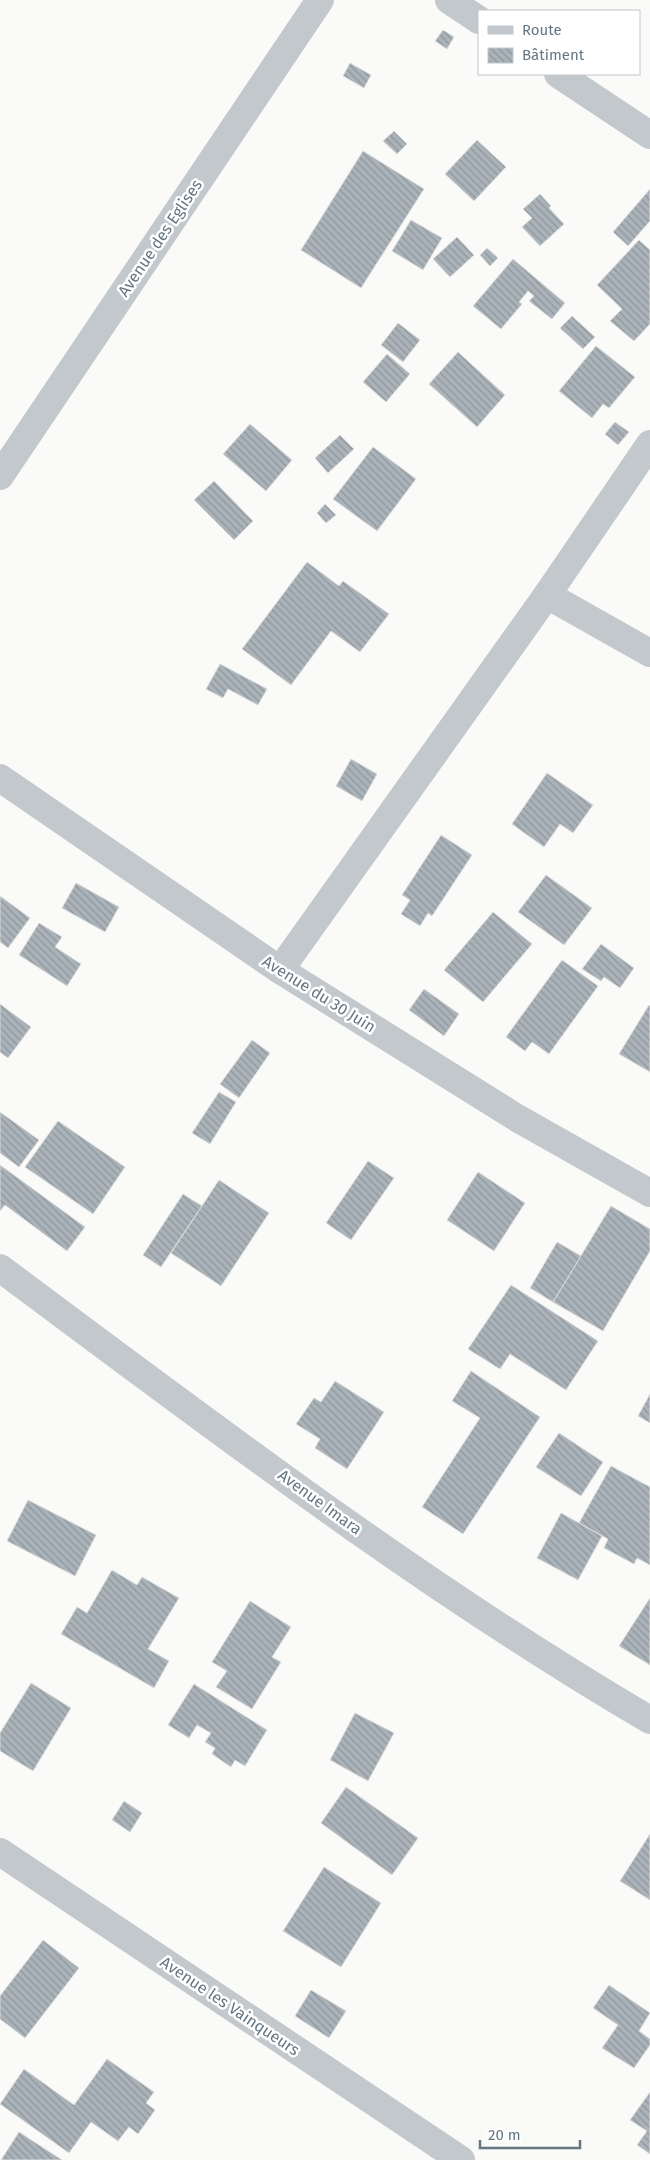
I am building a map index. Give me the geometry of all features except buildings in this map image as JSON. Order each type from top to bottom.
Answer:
[{"type":"street","name":"Avenue des Eglises","points":[[0,476],[320,0]]},
{"type":"street","points":[[449,0],[478,19]]},
{"type":"street","points":[[560,75],[650,135]]},
{"type":"street","points":[[280,970],[548,595],[650,444]]},
{"type":"street","points":[[548,595],[650,653]]},
{"type":"street","name":"Avenue du 30 Juin","points":[[0,778],[280,970],[517,1118],[650,1193]]},
{"type":"street","name":"Avenue Imara","points":[[0,1268],[161,1388],[394,1555],[583,1681],[650,1720]]},
{"type":"street","name":"Avenue les Vainqueurs","points":[[0,1852],[461,2160]]}]
